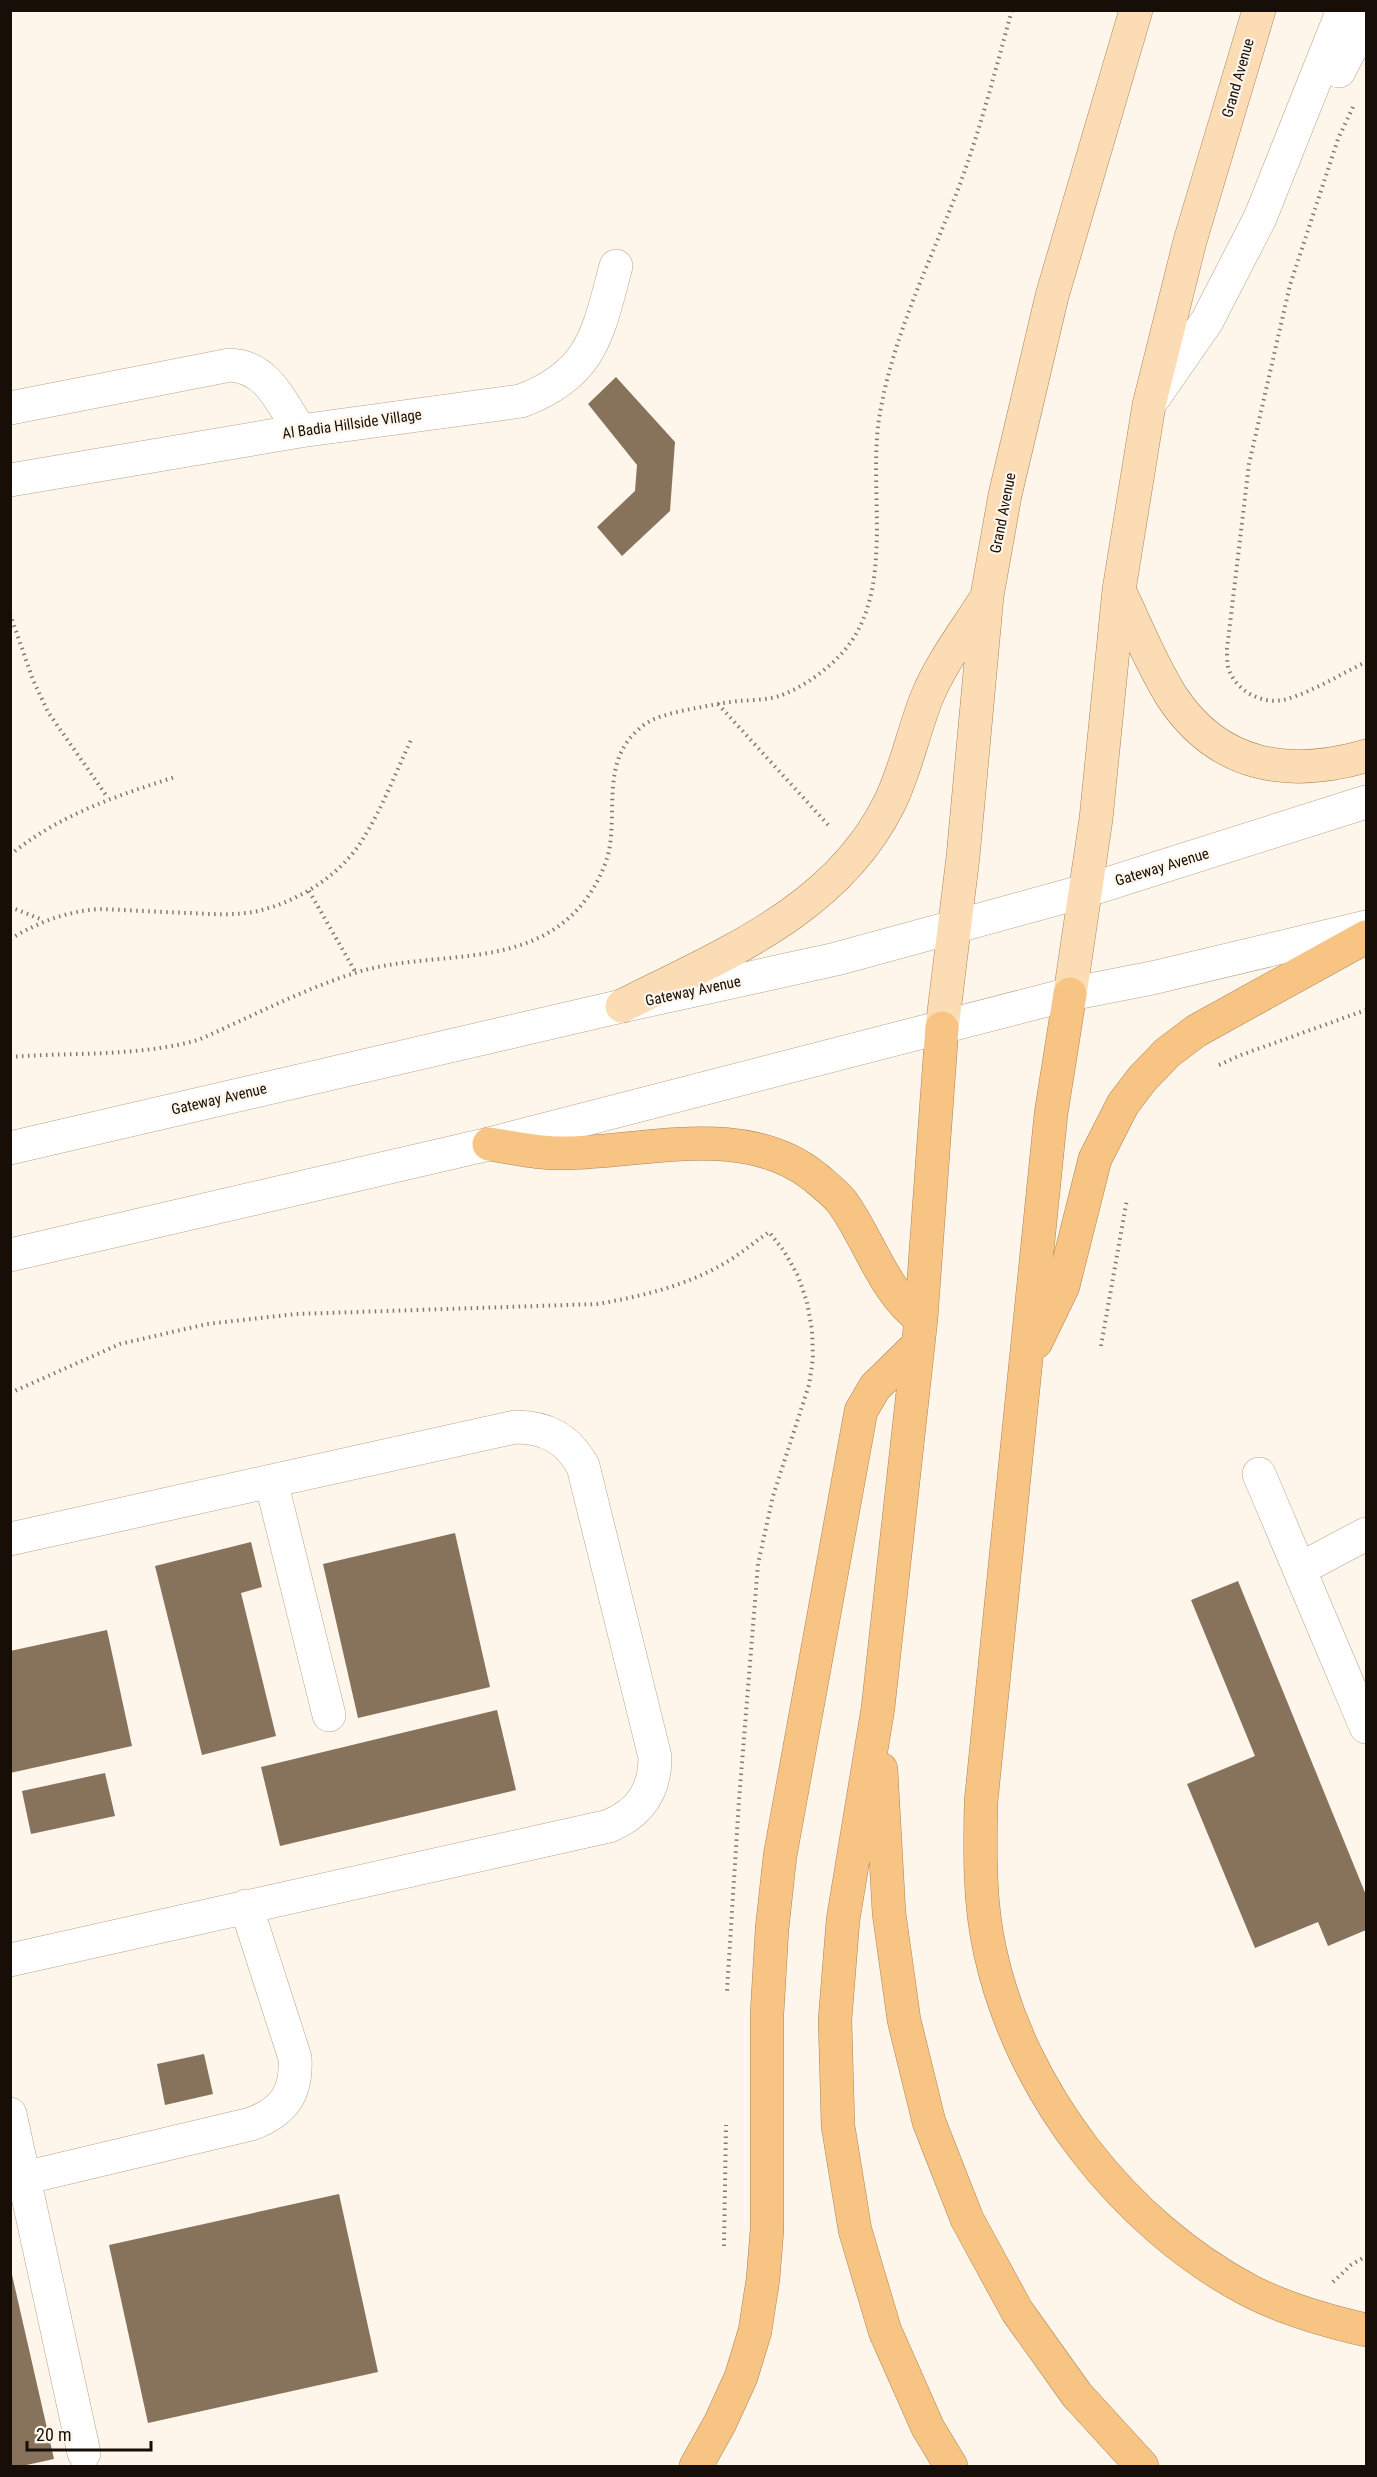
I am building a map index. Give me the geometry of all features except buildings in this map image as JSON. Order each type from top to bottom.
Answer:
[{"type":"highway","points":[[1027,1359],[1063,1286],[1095,1159],[1123,1104],[1142,1079],[1167,1053],[1196,1031],[1366,937]]},
{"type":"highway","points":[[1070,994],[1052,1114],[981,1813],[980,1877],[990,1951],[1011,2023],[1046,2092],[1088,2154],[1132,2206],[1188,2252],[1251,2291],[1323,2320],[1366,2330]]},
{"type":"highway","points":[[942,1028],[919,1332],[878,1708],[843,1920],[835,2020],[838,2126],[855,2230],[885,2331],[928,2428],[951,2466]]},
{"type":"highway","points":[[489,1144],[541,1153],[568,1153],[722,1143],[760,1151],[796,1165],[841,1200],[889,1283],[912,1312],[919,1332]]},
{"type":"highway","points":[[696,2466],[720,2423],[741,2377],[755,2331],[767,2230],[767,2014],[778,1877],[861,1411],[875,1387],[919,1332]]},
{"type":"highway","points":[[878,1708],[889,1912],[904,2020],[929,2122],[967,2219],[1017,2311],[1077,2396],[1142,2466]]},
{"type":"main road","name":"Grand Avenue","points":[[942,1028],[987,596],[1005,495],[1052,296],[1136,10]]},
{"type":"main road","name":"Grand Avenue","points":[[1070,994],[1096,819],[1119,590],[1149,405],[1190,241],[1258,10]]},
{"type":"main road","points":[[1119,590],[1172,696],[1187,717],[1209,740],[1228,752],[1278,766],[1304,767],[1366,756]]},
{"type":"main road","points":[[622,1006],[753,939],[781,922],[826,887],[856,856],[875,830],[889,804],[901,776],[927,697],[937,677],[987,596]]},
{"type":"street","points":[[1260,218],[1343,10]]},
{"type":"street","points":[[1149,405],[1207,321],[1366,19]]},
{"type":"street","name":"Al Badia Hillside Village","points":[[10,480],[300,430],[521,401],[541,394],[576,368],[590,350],[616,266]]},
{"type":"street","points":[[10,408],[230,365],[241,365],[251,368],[268,382],[300,430]]},
{"type":"street","name":"Gateway Avenue","points":[[10,1148],[622,1006],[836,959],[1085,891],[1366,802]]},
{"type":"street","points":[[13,1256],[489,1144],[1070,994],[1152,978],[1366,927]]},
{"type":"street","points":[[10,1539],[514,1427],[532,1427],[548,1431],[562,1439],[574,1452],[582,1466],[655,1757],[652,1786],[635,1811],[609,1826],[10,1960]]},
{"type":"street","points":[[1259,1474],[1366,1726]]},
{"type":"street","points":[[271,1481],[329,1715]]},
{"type":"street","points":[[1300,1569],[1366,1534]]},
{"type":"street","points":[[24,2178],[251,2124],[278,2111],[293,2087],[296,2073],[294,2058],[246,1906]]},
{"type":"street","points":[[10,2114],[84,2453]]},
{"type":"path","points":[[10,1057],[132,1052],[177,1046],[198,1040],[326,983],[388,963],[502,951],[530,943],[555,930],[579,908],[597,883],[608,852],[612,824],[613,776],[621,751],[637,730],[659,716],[718,704],[779,696],[815,678],[845,651],[866,616],[876,580],[876,449],[887,380],[897,343],[974,145],[1012,10]]},
{"type":"path","points":[[1357,99],[1334,149],[1312,212],[1288,296],[1249,464],[1227,648],[1228,667],[1236,682],[1246,693],[1266,700],[1285,700],[1366,662]]},
{"type":"path","points":[[10,614],[33,680],[48,712],[108,798]]},
{"type":"path","points":[[718,704],[856,856]]},
{"type":"path","points":[[10,939],[63,914],[98,909],[229,915],[256,911],[283,903],[309,891],[330,876],[364,838],[412,738]]},
{"type":"path","points":[[10,855],[51,826],[108,798],[175,777]]},
{"type":"path","points":[[309,891],[356,973]]},
{"type":"path","points":[[10,907],[44,921]]},
{"type":"path","points":[[1216,1067],[1241,1055],[1366,1010]]},
{"type":"path","points":[[1101,1346],[1128,1191]]},
{"type":"path","points":[[10,1393],[120,1344],[207,1324],[296,1314],[597,1304],[644,1296],[688,1281],[730,1259],[769,1232],[784,1251],[798,1276],[807,1302],[812,1330],[813,1358],[809,1385],[764,1530],[758,1564],[756,1599]]}]
